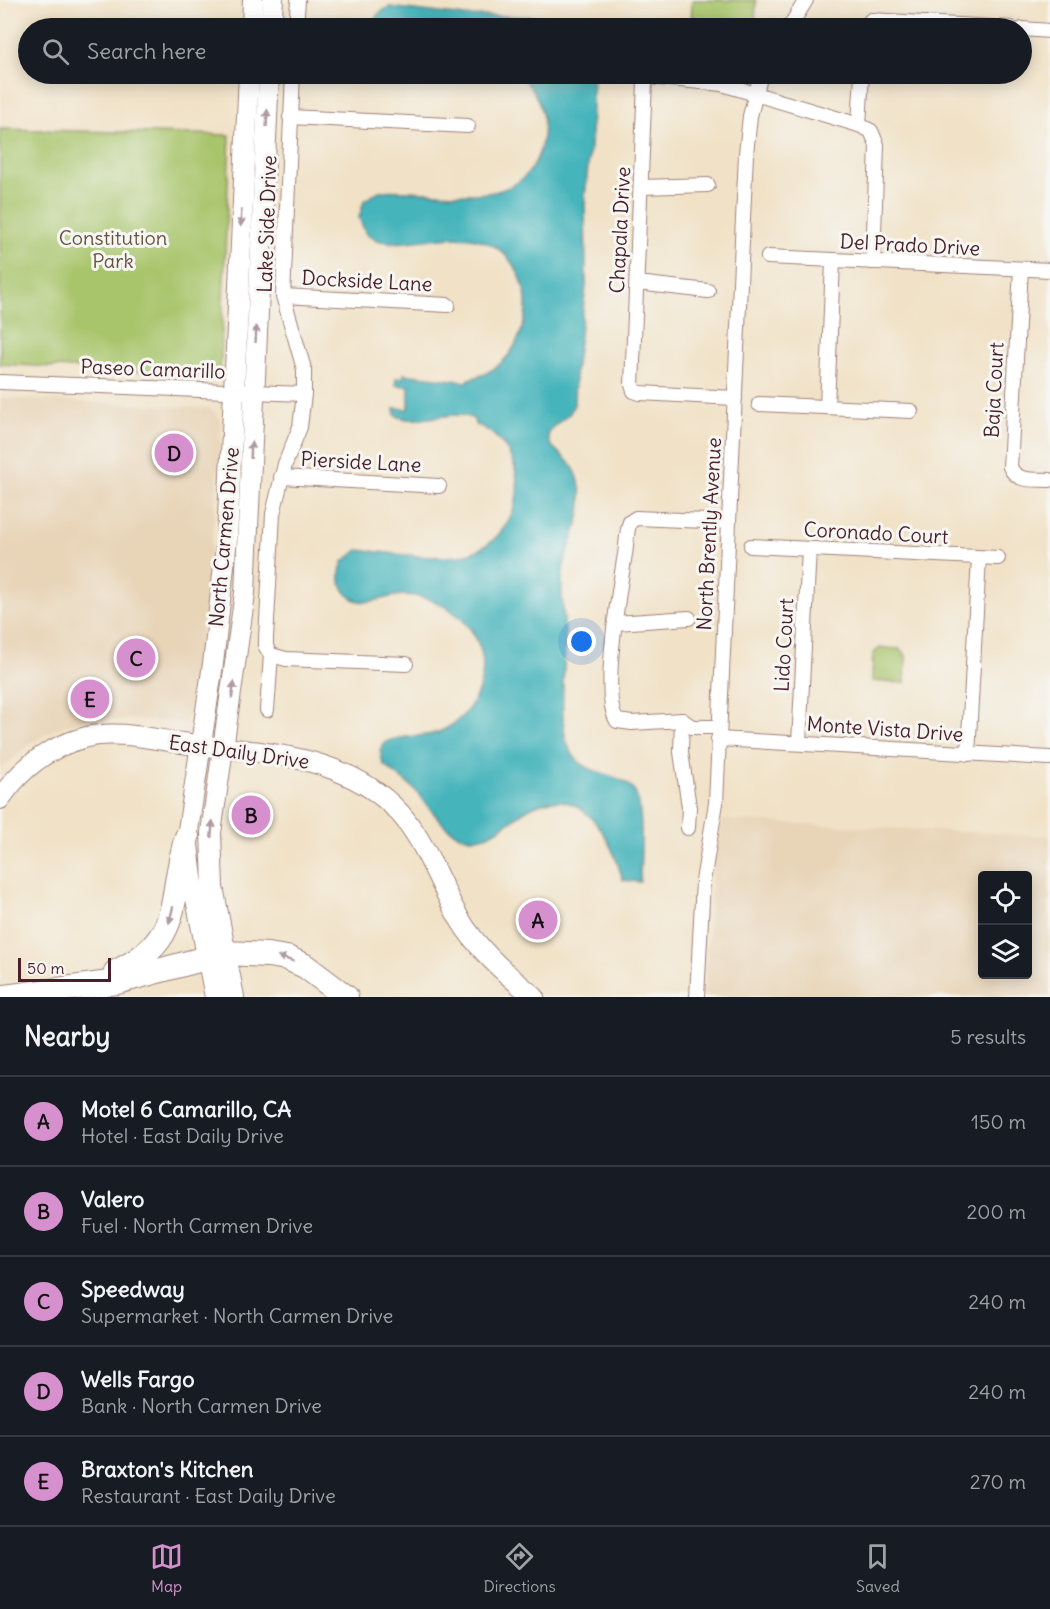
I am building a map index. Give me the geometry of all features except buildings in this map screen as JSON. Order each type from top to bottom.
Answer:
[{"type":"highway","points":[[96,983],[131,965],[161,939],[171,916],[180,858],[187,837]]},
{"type":"highway","points":[[5,997],[117,982],[216,955],[286,958],[305,966],[346,997]]},
{"type":"main road","points":[[252,18],[253,0]]},
{"type":"main road","points":[[272,18],[273,0]]},
{"type":"main road","name":"North Carmen Drive","points":[[215,997],[216,955],[211,860],[216,790],[245,593],[244,392],[249,84]]},
{"type":"main road","name":"North Carmen Drive","points":[[234,997],[216,955],[187,837],[222,590],[244,392],[268,84]]},
{"type":"main road","name":"East Daily Drive","points":[[0,799],[34,761],[75,741],[118,735],[314,761],[352,777],[381,795],[415,832],[468,933],[508,975],[534,997]]},
{"type":"street","points":[[297,18],[298,0]]},
{"type":"street","points":[[795,18],[806,0]]},
{"type":"street","points":[[1032,30],[1050,31]]},
{"type":"street","name":"Lake Side Drive","points":[[267,710],[271,655],[266,647],[266,638],[273,514],[281,477],[300,427],[304,394],[304,369],[283,296],[292,84]]},
{"type":"street","name":"Chapala Drive","points":[[645,84],[632,385],[634,391],[735,398]]},
{"type":"street","name":"Chapala Drive","points":[[719,84],[754,92]]},
{"type":"street","name":"North Brently Avenue","points":[[698,997],[703,880],[716,803],[746,154],[754,92],[757,84]]},
{"type":"street","points":[[859,125],[861,84]]},
{"type":"street","points":[[754,92],[872,131],[877,146],[873,262]]},
{"type":"street","points":[[290,117],[468,126]]},
{"type":"street","points":[[641,187],[708,185]]},
{"type":"street","name":"Del Prado Drive","points":[[768,258],[1050,270]]},
{"type":"street","points":[[828,407],[833,261]]},
{"type":"street","name":"Baja Court","points":[[1020,269],[1010,466],[1014,474],[1024,479],[1050,480]]},
{"type":"street","points":[[637,283],[708,291]]},
{"type":"street","name":"Dockside Lane","points":[[283,296],[448,305]]},
{"type":"street","name":"Paseo Camarillo","points":[[0,382],[304,394]]},
{"type":"street","points":[[759,404],[911,411]]},
{"type":"street","name":"Pierside Lane","points":[[281,477],[439,486]]},
{"type":"street","points":[[689,618],[616,622],[620,575],[630,522],[636,518],[729,522]]},
{"type":"street","name":"Coronado Court","points":[[751,546],[998,558]]},
{"type":"street","name":"Lido Court","points":[[799,743],[809,549]]},
{"type":"street","points":[[968,754],[980,558]]},
{"type":"street","name":"Monte Vista Drive","points":[[616,622],[611,696],[616,720],[632,723],[682,720],[692,727],[718,733],[799,743],[1050,758]]},
{"type":"street","points":[[271,655],[286,659],[406,664]]},
{"type":"street","points":[[682,720],[681,752],[689,807],[688,828]]},
{"type":"shaded area","points":[[0,398],[208,408],[215,412],[221,421],[221,449],[205,608],[191,712],[189,719],[184,723],[131,719],[83,721],[57,728],[35,740],[0,770]]},
{"type":"shaded area","points":[[722,820],[1050,836],[1050,997],[704,997],[713,865]]},
{"type":"green space","points":[[692,0],[756,0],[755,18],[691,18]]},
{"type":"green space","name":"Constitution Park","points":[[0,129],[230,135],[220,376],[0,364]]},
{"type":"green space","points":[[880,648],[900,649],[906,655],[905,683],[872,681],[873,654]]},
{"type":"water","points":[[389,7],[465,16],[574,18],[376,18]]},
{"type":"water","points":[[527,84],[593,84],[591,136],[585,196],[586,286],[575,372],[574,404],[570,413],[553,427],[548,435],[550,444],[576,472],[581,498],[579,519],[565,560],[562,579],[565,639],[563,718],[568,746],[576,758],[585,766],[627,783],[634,791],[641,822],[640,882],[623,880],[603,833],[581,809],[567,802],[552,801],[534,806],[493,833],[484,837],[465,837],[443,824],[415,790],[383,764],[380,750],[386,742],[440,732],[463,715],[472,704],[480,686],[483,668],[481,651],[475,636],[465,623],[438,603],[422,597],[405,595],[365,602],[358,601],[344,590],[340,582],[343,562],[358,550],[426,557],[463,555],[493,540],[504,528],[512,513],[517,481],[514,465],[507,450],[494,435],[476,425],[475,421],[468,417],[449,415],[404,418],[395,415],[394,408],[409,409],[409,386],[396,385],[396,378],[403,378],[404,374],[468,382],[469,379],[494,369],[504,360],[517,341],[526,315],[526,297],[521,279],[506,255],[487,242],[466,238],[382,241],[366,234],[359,218],[364,201],[379,191],[478,194],[501,190],[520,180],[535,163],[544,127],[541,110]]},
{"type":"place","name":"Wells Fargo","points":[[174,453]]},
{"type":"place","name":"Speedway","points":[[136,658]]},
{"type":"place","name":"Braxton's Kitchen","points":[[90,699]]},
{"type":"place","name":"Valero","points":[[251,815]]},
{"type":"place","name":"Motel 6 Camarillo, CA","points":[[538,920]]}]
